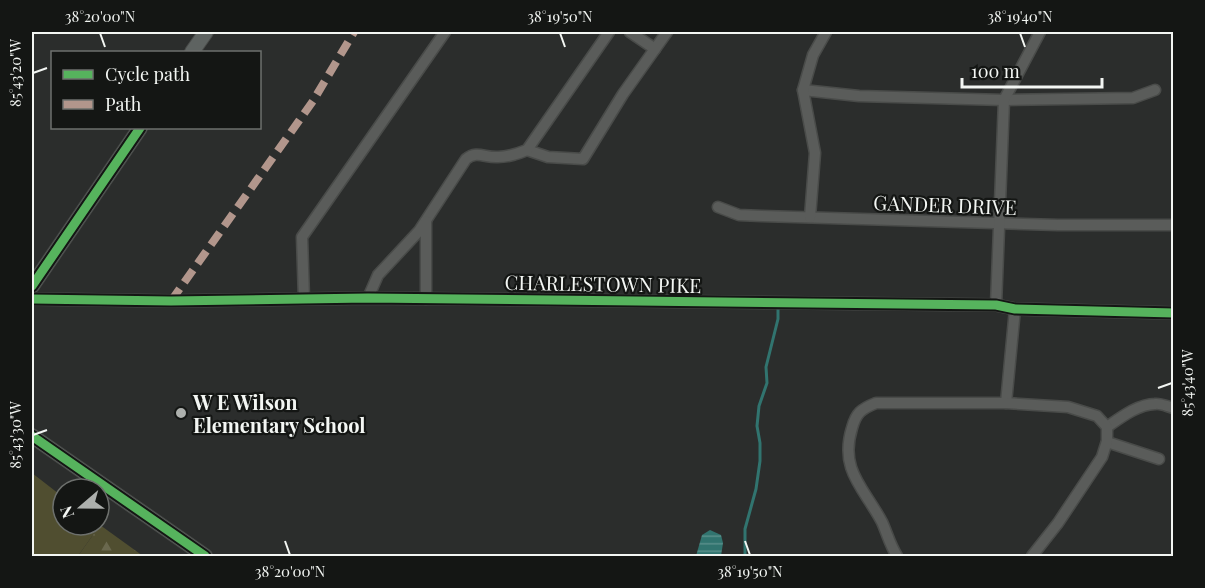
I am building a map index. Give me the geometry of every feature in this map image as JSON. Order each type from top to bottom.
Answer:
[{"type":"main road","points":[[193,51],[206,32]]},
{"type":"main road","points":[[32,286],[139,129]]},
{"type":"main road","points":[[32,436],[205,556]]},
{"type":"street","points":[[304,299],[302,237],[445,32]]},
{"type":"street","points":[[368,298],[378,275],[419,231],[466,159],[472,154],[495,158],[513,156],[527,150],[609,32]]},
{"type":"street","points":[[630,32],[655,49]]},
{"type":"street","points":[[527,150],[548,157],[583,159],[623,94],[667,32]]},
{"type":"street","points":[[810,217],[815,153],[803,90],[813,55],[826,32]]},
{"type":"street","points":[[996,305],[1004,100],[1040,32]]},
{"type":"street","points":[[803,90],[859,96],[1004,100],[1133,98],[1155,90]]},
{"type":"street","name":"GANDER DRIVE","points":[[718,207],[739,215],[1058,225],[1173,225]]},
{"type":"street","points":[[426,220],[426,299]]},
{"type":"street","name":"CHARLESTOWN PIKE","points":[[32,299],[171,301],[368,298],[996,305],[1015,309],[1173,313]]},
{"type":"street","points":[[1005,403],[1015,309]]},
{"type":"street","points":[[897,556],[890,545],[883,524],[849,466],[847,443],[853,423],[861,409],[876,403],[1005,403],[1068,407],[1097,416],[1107,427],[1107,442],[1102,457],[1058,523],[1032,556]]},
{"type":"street","points":[[1107,427],[1133,411],[1148,405],[1157,403],[1173,408]]},
{"type":"street","points":[[1107,442],[1159,459]]},
{"type":"green space","points":[[32,473],[51,488],[51,537],[91,537],[78,556],[32,556]]},
{"type":"green space","points":[[111,533],[143,556],[78,556],[91,537],[111,537]]},
{"type":"water","points":[[710,530],[721,535],[723,543],[721,556],[696,556],[702,535]]},
{"type":"waterway","points":[[745,556],[745,529],[756,489],[760,461],[757,426],[759,406],[767,383],[766,367],[778,319],[778,307]]},
{"type":"marked path","points":[[171,301],[313,101],[354,32]]},
{"type":"cycle path","points":[[32,286],[139,129]]},
{"type":"cycle path","points":[[32,299],[171,301],[368,298],[996,305],[1015,309],[1174,313]]},
{"type":"cycle path","points":[[32,436],[205,556]]},
{"type":"place","name":"W E Wilson Elementary School","points":[[181,413]]}]
